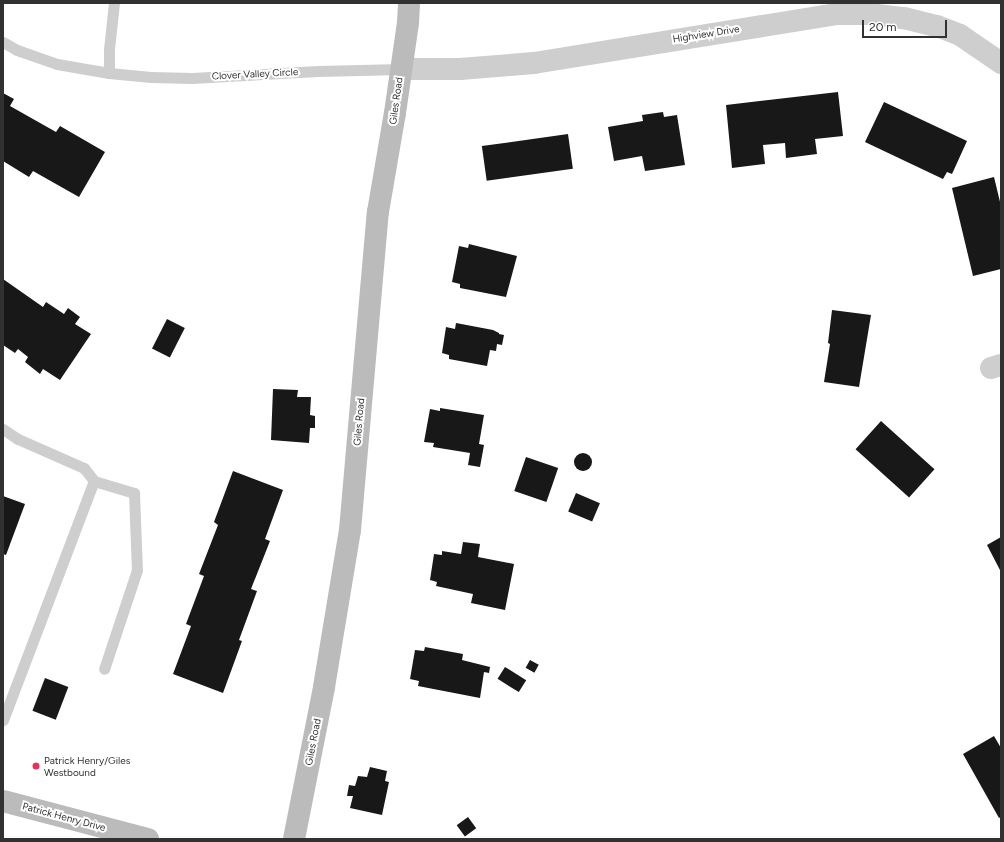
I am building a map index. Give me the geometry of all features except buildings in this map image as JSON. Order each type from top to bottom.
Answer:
[{"type":"street","name":"Giles Road","points":[[294,839],[324,687],[350,530],[378,212],[408,23],[408,3]]},
{"type":"street","name":"Highview Drive","points":[[401,69],[460,69],[534,63],[810,17],[843,14],[869,14],[904,18],[937,26],[960,35],[1001,63]]},
{"type":"street","name":"Patrick Henry Drive","points":[[3,801],[148,839]]},
{"type":"lane","points":[[109,73],[108,49],[114,3]]},
{"type":"lane","name":"Clover Valley Circle","points":[[3,42],[17,50],[57,64],[109,73],[192,78],[318,70],[401,69]]},
{"type":"lane","points":[[3,429],[18,439],[84,468],[94,481],[134,494],[137,570],[104,669]]},
{"type":"lane","points":[[3,720],[94,481]]},
{"type":"place","name":"Patrick Henry/Giles Westbound","points":[[36,766]]}]
